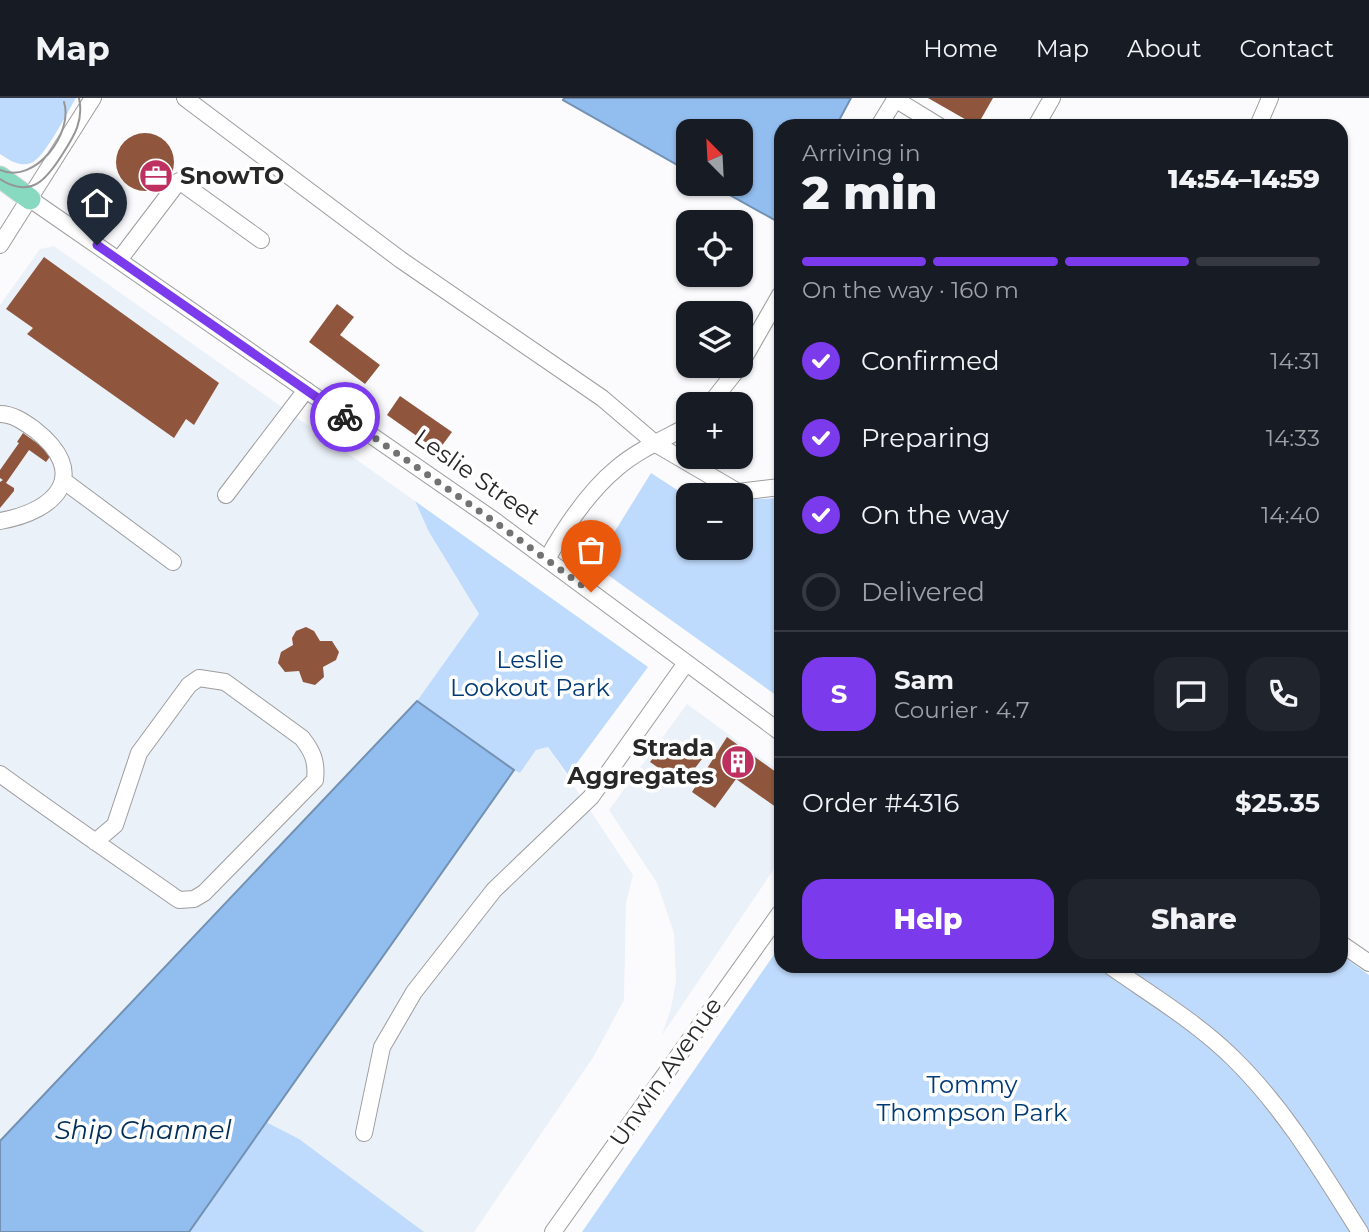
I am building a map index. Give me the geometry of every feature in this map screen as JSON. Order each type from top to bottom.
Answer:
[{"type":"main road","name":"Leslie Street","points":[[0,177],[30,199]]},
{"type":"street","points":[[0,245],[93,98]]},
{"type":"street","points":[[185,98],[401,260],[602,398],[656,444],[738,492],[774,487]]},
{"type":"street","points":[[1040,119],[1052,98]]},
{"type":"street","points":[[1261,119],[1270,98]]},
{"type":"street","points":[[883,119],[896,99],[928,119]]},
{"type":"street","points":[[119,260],[179,181],[261,240]]},
{"type":"street","name":"Leslie Street","points":[[30,199],[547,559],[774,728]]},
{"type":"street","points":[[753,342],[774,306]]},
{"type":"street","points":[[719,392],[730,378]]},
{"type":"street","points":[[226,495],[306,390]]},
{"type":"street","points":[[0,414],[24,422],[48,440],[61,462],[64,481],[60,493],[43,506],[15,519],[0,521]]},
{"type":"street","points":[[547,559],[569,522],[617,468],[676,433]]},
{"type":"street","points":[[64,481],[173,562]]},
{"type":"street","points":[[364,1133],[382,1047],[414,992],[494,890],[591,797],[687,663]]},
{"type":"street","points":[[0,774],[95,842],[179,900],[194,899],[204,892],[315,780],[317,765],[303,738],[225,682],[199,678],[189,685],[139,752],[115,825],[95,842]]},
{"type":"street","name":"Unwin Avenue","points":[[553,1232],[774,921]]},
{"type":"street","points":[[1348,949],[1369,963]]},
{"type":"street","points":[[1120,973],[1191,1023],[1234,1058],[1312,1156],[1360,1232]]},
{"type":"shaded area","points":[[54,246],[415,501],[429,532],[479,614],[417,701],[0,1141],[0,305],[40,249]]},
{"type":"shaded area","points":[[687,704],[774,768],[774,869],[662,1035],[676,981],[674,933],[657,883],[609,810]]},
{"type":"shaded area","points":[[548,747],[633,875],[626,903],[624,1000],[594,1056],[474,1232],[189,1232],[514,770],[520,773],[536,750]]},
{"type":"green space","points":[[0,98],[76,98],[42,153],[31,163],[22,164],[0,154]]},
{"type":"green space","points":[[651,473],[676,489],[676,560],[753,560],[753,499],[774,498],[774,694],[594,565]]},
{"type":"green space","name":"Leslie Lookout Park","points":[[415,501],[648,667],[568,775],[548,747],[536,750],[520,773],[417,701],[479,614],[429,532]]},
{"type":"green space","name":"Tommy Thompson Park","points":[[774,955],[774,973],[1348,973],[1348,960],[1369,975],[1369,1232],[582,1232]]},
{"type":"green space","points":[[266,1122],[299,1139],[424,1232],[189,1232]]},
{"type":"water","points":[[564,98],[851,98],[840,119],[774,119],[774,220],[732,196],[753,196],[753,119],[676,119],[676,164],[563,100]]},
{"type":"water","name":"Ship Channel","points":[[417,701],[514,770],[189,1232],[0,1232],[0,1141]]},
{"type":"building","points":[[928,98],[993,98],[981,119],[965,119]]},
{"type":"building","points":[[145,133],[156,135],[169,146],[174,162],[172,173],[161,186],[145,191],[134,189],[121,178],[116,162],[118,151],[129,138]]},
{"type":"building","points":[[92,181],[109,194],[97,209],[80,197]]},
{"type":"building","points":[[44,257],[219,383],[194,425],[186,419],[174,438],[27,334],[33,328],[6,309]]},
{"type":"building","points":[[337,304],[354,317],[340,335],[380,365],[365,384],[309,342]]},
{"type":"building","points":[[400,396],[452,432],[438,451],[387,415]]},
{"type":"building","points":[[23,433],[52,454],[46,462],[29,450],[6,483],[14,488],[14,491],[0,508],[0,482],[3,480],[0,478],[0,470]]},
{"type":"building","points":[[306,627],[314,631],[320,641],[332,641],[339,652],[336,660],[323,667],[324,677],[315,685],[303,682],[299,671],[285,672],[278,663],[281,652],[293,645],[292,638],[296,631]]},
{"type":"building","name":"Strada Aggregates","points":[[727,737],[774,771],[774,806],[736,779],[715,808],[692,792]]},
{"type":"building","points":[[677,740],[702,759],[692,772],[685,767],[676,780],[650,762],[660,749],[667,754]]},
{"type":"tram line","points":[[0,179],[21,187],[29,187],[44,179],[74,135],[80,114],[79,98]]},
{"type":"tram line","points":[[0,170],[13,173],[26,170],[49,153],[63,128],[66,114],[64,102]]},
{"type":"way so far","points":[[345,417],[591,592]]},
{"type":"place","name":"SnowTO","points":[[156,176]]},
{"type":"place","name":"Strada Aggregates","points":[[738,762]]},
{"type":"route","points":[[97,245],[345,417]]}]
